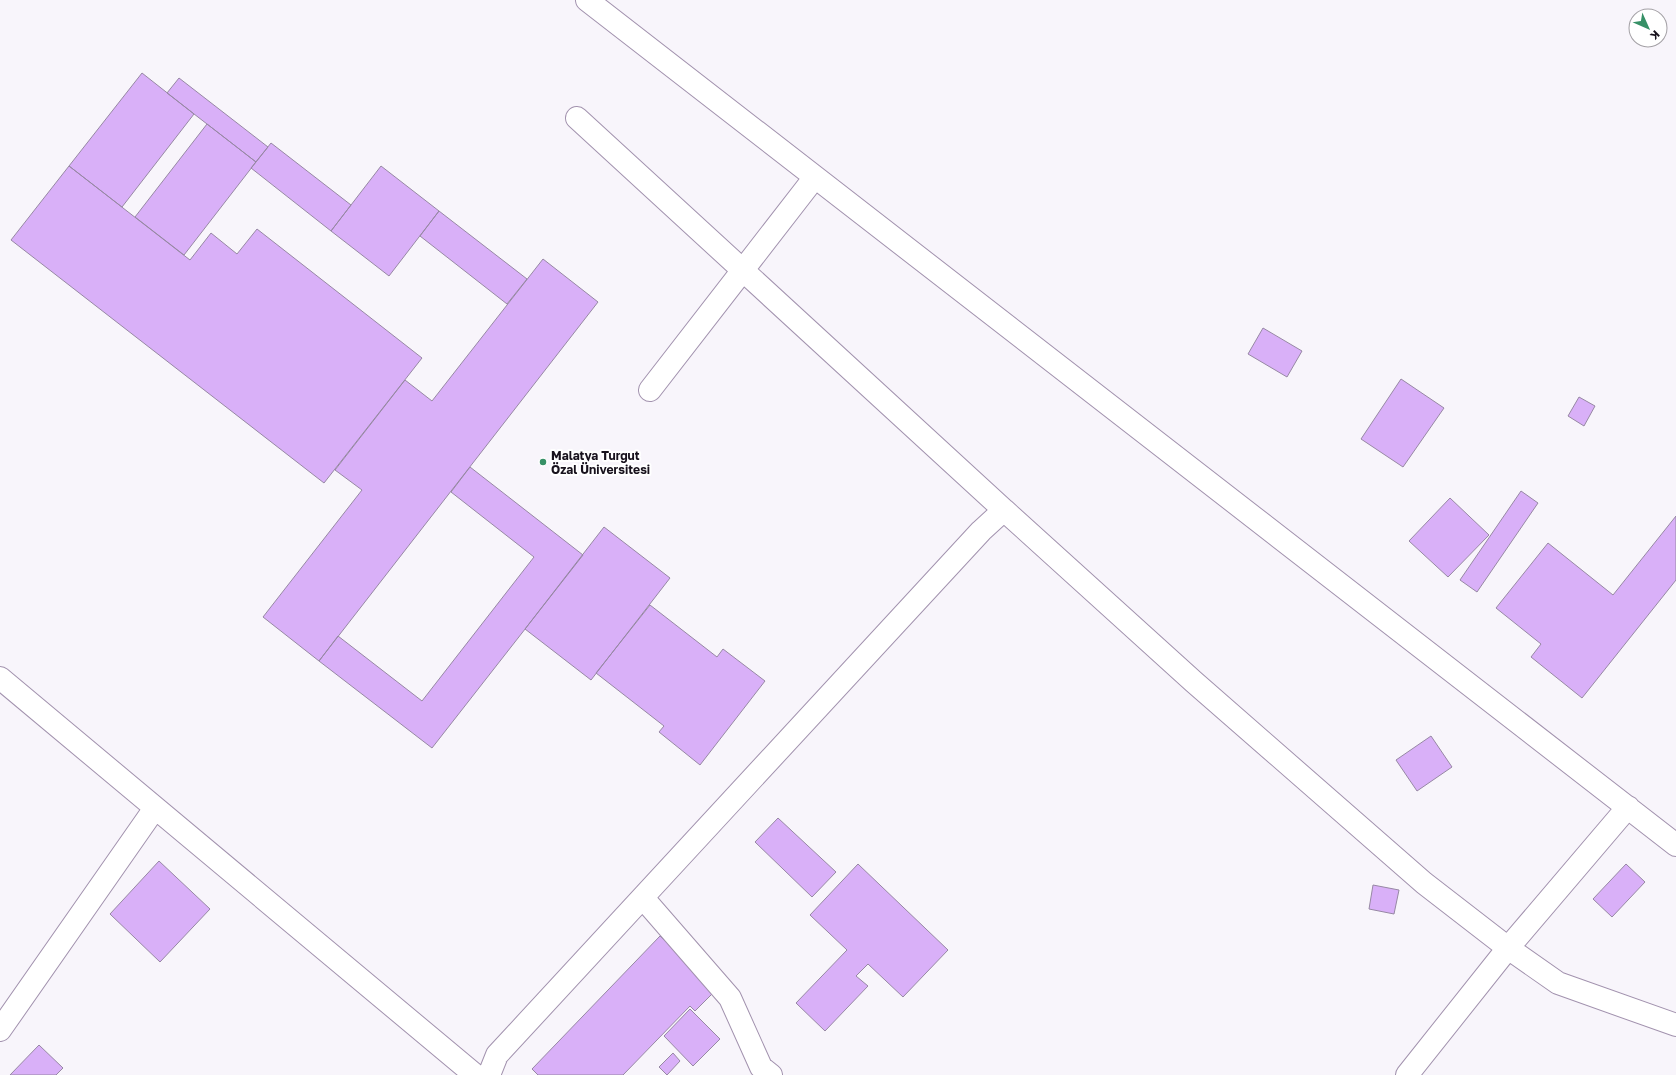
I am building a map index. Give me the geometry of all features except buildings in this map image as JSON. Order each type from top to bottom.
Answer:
[{"type":"street","points":[[587,0],[1676,844]]},
{"type":"street","points":[[577,118],[1004,510],[1194,682],[1424,883],[1508,948],[1558,983],[1676,1025]]},
{"type":"street","points":[[650,390],[815,177]]},
{"type":"street","points":[[489,1075],[497,1054],[981,531],[1004,510]]},
{"type":"street","points":[[0,678],[475,1075]]},
{"type":"street","points":[[1407,1075],[1508,948],[1628,807]]},
{"type":"street","points":[[0,1030],[155,808]]},
{"type":"street","points":[[643,898],[730,998],[761,1067],[771,1075]]},
{"type":"place","name":"Malatya Turgut Özal Üniversitesi","points":[[543,462]]}]
